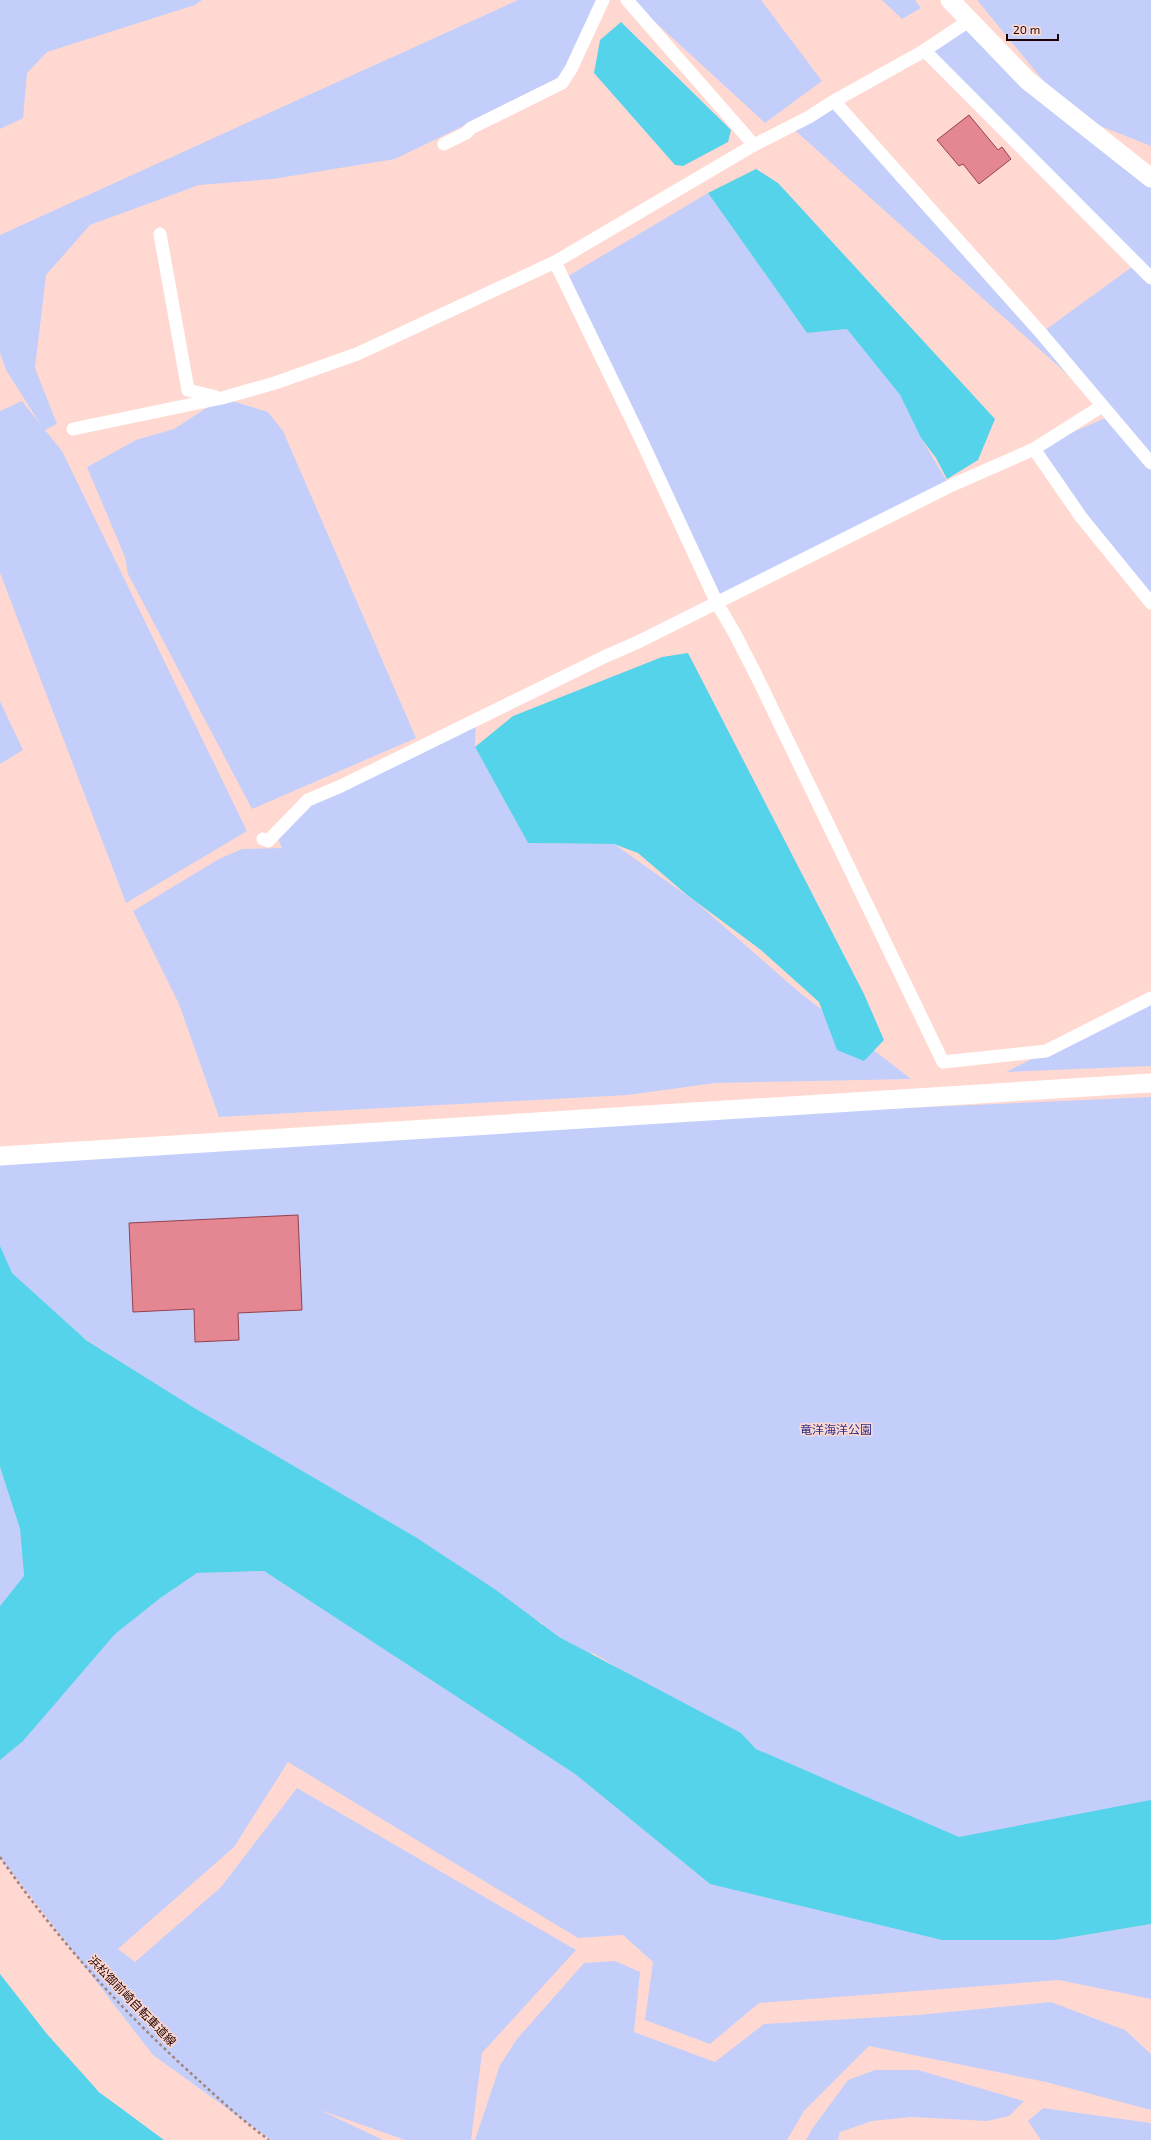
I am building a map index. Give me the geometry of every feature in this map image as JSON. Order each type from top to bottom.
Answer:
[{"type":"street","points":[[444,144],[466,133],[471,128],[562,83],[571,69],[603,0]]},
{"type":"street","points":[[627,0],[754,145]]},
{"type":"street","points":[[950,0],[1027,80],[1151,178]]},
{"type":"street","points":[[73,429],[222,398],[275,383],[357,354],[555,262],[754,145],[809,117],[834,100],[925,50],[970,20]]},
{"type":"street","points":[[925,50],[1151,278]]},
{"type":"street","points":[[834,100],[1030,322],[1151,463]]},
{"type":"street","points":[[160,234],[188,390],[222,398]]},
{"type":"street","points":[[555,262],[638,433],[717,603],[735,634],[758,680],[943,1062],[1046,1051],[1151,998]]},
{"type":"street","points":[[263,839],[268,841],[308,800],[341,786],[717,603],[950,486],[1034,449],[1102,406]]},
{"type":"street","points":[[1034,449],[1081,517],[1151,604]]},
{"type":"street","points":[[0,1156],[1151,1083]]},
{"type":"path","name":"浜松御前崎自転車道線","points":[[0,1857],[65,1943],[101,1984],[171,2055],[269,2140]]},
{"type":"green space","points":[[0,0],[202,0],[195,5],[47,52],[27,73],[23,118],[0,129]]},
{"type":"green space","points":[[518,0],[603,0],[567,76],[395,159],[273,179],[199,185],[90,225],[46,275],[35,368],[57,424],[45,430],[62,451],[247,831],[126,903],[0,573],[0,411],[22,401],[41,425],[6,370],[0,353],[0,235]]},
{"type":"green space","points":[[631,0],[761,0],[822,81],[765,123]]},
{"type":"green space","points":[[882,0],[915,0],[921,8],[902,19]]},
{"type":"green space","points":[[977,0],[1151,0],[1151,146],[1080,118],[1151,178],[1151,603],[1034,449],[1110,416],[1103,406],[790,126],[834,101],[1041,333],[1136,264],[928,54],[966,23],[1059,100]]},
{"type":"green space","points":[[708,193],[807,333],[847,329],[900,395],[921,438],[950,486],[717,603],[563,279]]},
{"type":"green space","points":[[222,398],[268,412],[283,431],[416,738],[252,809],[128,574],[125,557],[87,467],[136,440],[174,429]]},
{"type":"green space","points":[[0,701],[23,750],[0,764]]},
{"type":"green space","points":[[476,719],[475,747],[528,843],[614,844],[696,902],[799,992],[911,1079],[715,1083],[628,1095],[219,1117],[179,1004],[133,911],[219,859],[242,849],[282,848],[275,833],[301,807]]},
{"type":"green space","points":[[1151,1003],[1151,1066],[1006,1072],[1098,1025]]},
{"type":"green space","name":"竜洋海洋公園","points":[[1151,1097],[1151,1805],[1000,1833],[959,1837],[936,1835],[756,1749],[741,1733],[720,1730],[593,1653],[589,1654],[543,1628],[543,1624],[504,1601],[440,1553],[249,1443],[60,1323],[27,1293],[0,1260],[0,1156],[457,1128]]},
{"type":"green space","points":[[0,1467],[20,1529],[24,1577],[0,1606]]},
{"type":"green space","points":[[264,1571],[575,1774],[710,1884],[1055,1940],[1151,1924],[1151,1999],[1059,1980],[759,2003],[710,2044],[645,2020],[653,1962],[623,1935],[578,1938],[288,1762],[234,1847],[118,1949],[135,1962],[221,1887],[297,1788],[576,1950],[482,2053],[471,2140],[405,2140],[320,2110],[383,2140],[271,2140],[153,2055],[0,1857],[0,1743],[93,1632],[159,1599],[197,1573]]},
{"type":"green space","points":[[615,1961],[640,1972],[634,2032],[715,2062],[764,2024],[918,2015],[1051,2002],[1125,2030],[1151,2054],[1151,2110],[1046,2082],[869,2046],[804,2111],[787,2140],[475,2140],[500,2065],[517,2039],[584,1963]]},
{"type":"green space","points":[[875,2070],[918,2070],[1024,2101],[1009,2116],[987,2121],[911,2117],[872,2121],[840,2132],[838,2140],[806,2140],[812,2129],[848,2080]]},
{"type":"green space","points":[[1043,2108],[1151,2123],[1151,2140],[1041,2140],[1028,2121]]},
{"type":"shaded area","points":[[621,22],[731,130],[728,142],[683,166],[675,165],[594,73],[600,40]]},
{"type":"shaded area","points":[[756,169],[778,183],[995,419],[978,460],[947,479],[936,458],[921,438],[900,395],[847,329],[807,333],[708,193]]},
{"type":"shaded area","points":[[688,653],[864,994],[884,1040],[864,1061],[837,1050],[819,1002],[761,950],[687,895],[638,853],[614,844],[528,843],[475,747],[513,716],[662,657]]},
{"type":"shaded area","points":[[0,1246],[12,1273],[86,1340],[196,1409],[417,1538],[496,1590],[559,1637],[741,1733],[756,1749],[959,1837],[1151,1800],[1151,1924],[1055,1940],[942,1940],[710,1884],[575,1774],[264,1571],[197,1573],[159,1599],[115,1634],[23,1741],[0,1760],[0,1606],[24,1576],[20,1529],[0,1467]]},
{"type":"shaded area","points":[[0,1974],[47,2034],[99,2092],[164,2140],[0,2140]]},
{"type":"pier","points":[[82,2070],[101,2090],[166,2140],[99,2092]]},
{"type":"building","points":[[969,115],[998,150],[1002,147],[1011,159],[979,184],[963,164],[959,166],[937,140]]},
{"type":"building","points":[[298,1215],[302,1310],[238,1313],[239,1340],[195,1342],[194,1309],[133,1312],[129,1223]]}]
